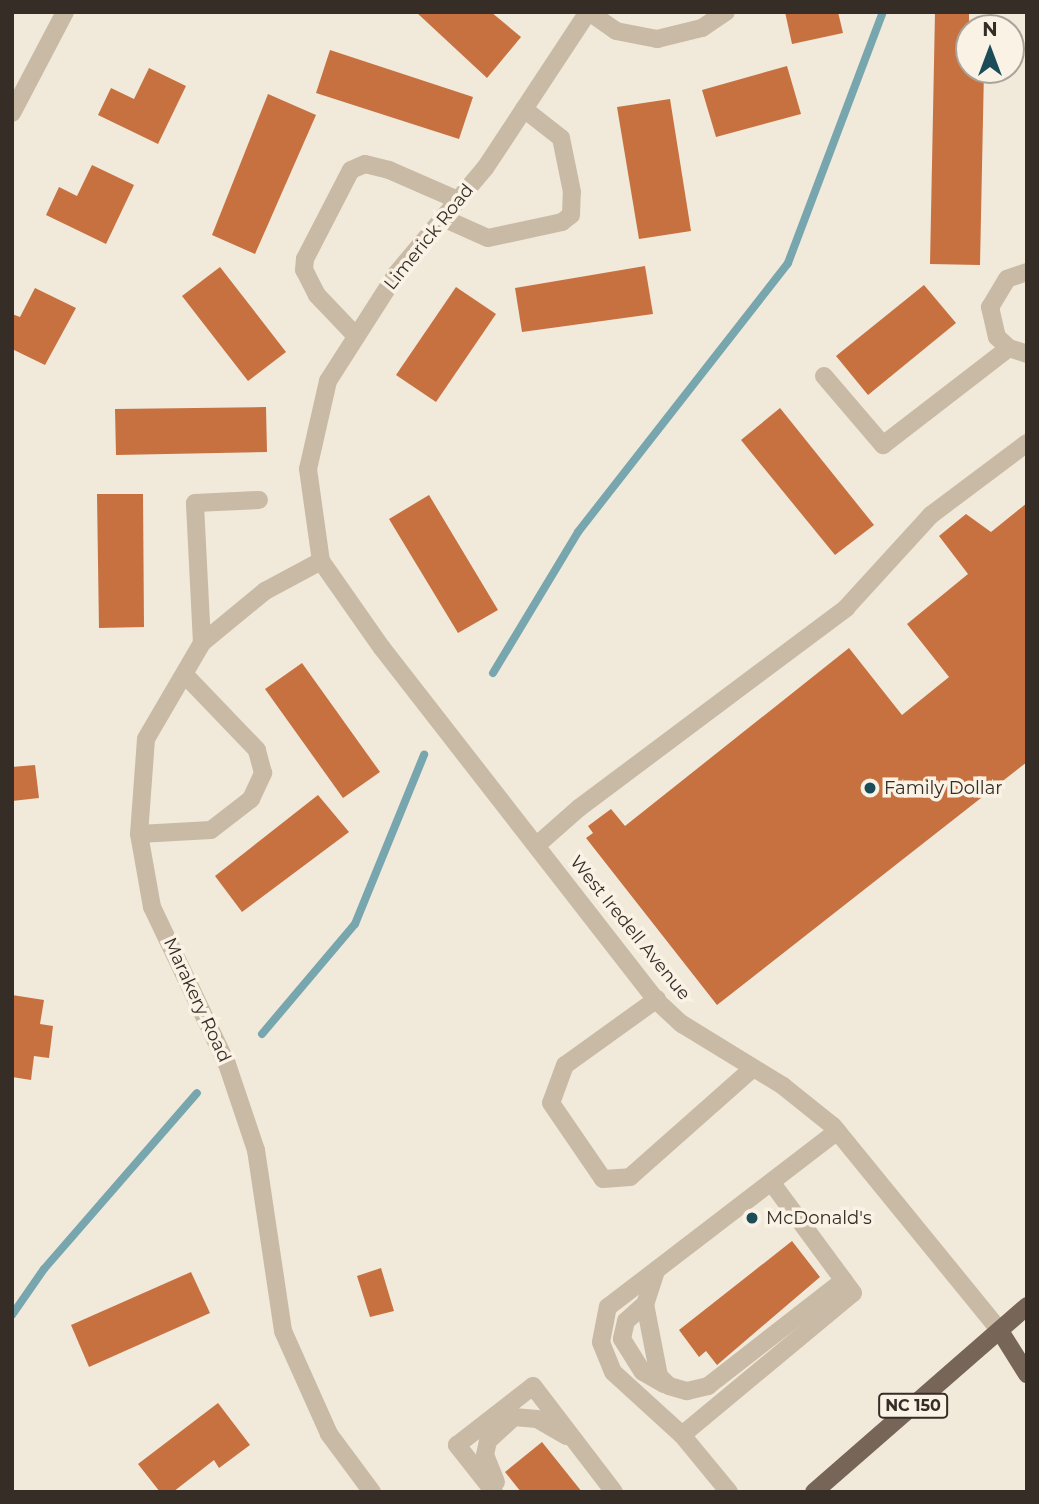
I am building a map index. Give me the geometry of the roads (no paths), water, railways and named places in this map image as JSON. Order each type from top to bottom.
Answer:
[{"type":"main road","name":"NC 150","points":[[814,1492],[1027,1306]]},
{"type":"main road","name":"West Iredell Avenue","points":[[1000,1331],[1027,1374]]},
{"type":"street","points":[[12,113],[65,12]]},
{"type":"street","points":[[589,12],[616,31],[657,39],[702,28],[726,12]]},
{"type":"street","name":"Limerick Road","points":[[321,561],[308,470],[328,380],[397,273],[458,200],[524,109],[589,12]]},
{"type":"street","points":[[443,218],[488,238],[562,222],[571,215],[572,192],[561,138],[524,109]]},
{"type":"street","points":[[356,337],[317,295],[304,270],[305,259],[351,170],[365,164],[389,170],[458,200]]},
{"type":"street","points":[[824,376],[883,445],[1018,351],[994,330],[990,307],[1007,279],[1027,272]]},
{"type":"street","points":[[537,845],[579,808],[846,608],[931,515],[1027,443]]},
{"type":"street","points":[[202,643],[195,503],[260,500]]},
{"type":"street","name":"Marakery Road","points":[[321,561],[265,591],[202,643],[146,739],[139,834],[152,907],[228,1064],[256,1150],[282,1331],[328,1434],[372,1492]]},
{"type":"street","name":"West Iredell Avenue","points":[[321,561],[382,648],[657,999],[682,1024],[753,1068],[837,1131],[1000,1331]]},
{"type":"street","points":[[139,834],[211,830],[251,799],[263,773],[257,751],[184,674]]},
{"type":"street","points":[[657,999],[565,1065],[551,1103],[603,1180],[630,1177],[753,1068]]},
{"type":"street","points":[[729,1492],[682,1434],[614,1372],[601,1342],[608,1307],[772,1184],[837,1131]]},
{"type":"street","points":[[682,1434],[853,1293],[772,1184]]},
{"type":"street","points":[[656,1271],[645,1304],[659,1376],[668,1387]]},
{"type":"street","points":[[645,1304],[626,1321],[622,1339],[643,1371],[668,1387],[687,1391],[708,1386],[844,1280]]},
{"type":"street","points":[[494,1492],[457,1445],[533,1387],[614,1492]]},
{"type":"street","points":[[504,1492],[489,1472],[485,1455],[488,1441],[514,1417],[537,1419],[575,1441]]},
{"type":"waterway","points":[[493,673],[578,532],[788,263],[883,12]]},
{"type":"waterway","points":[[262,1034],[355,924],[424,755]]},
{"type":"waterway","points":[[12,1315],[44,1269],[197,1093]]},
{"type":"place","name":"Family Dollar","points":[[870,788]]},
{"type":"place","name":"McDonald's","points":[[752,1218]]}]
